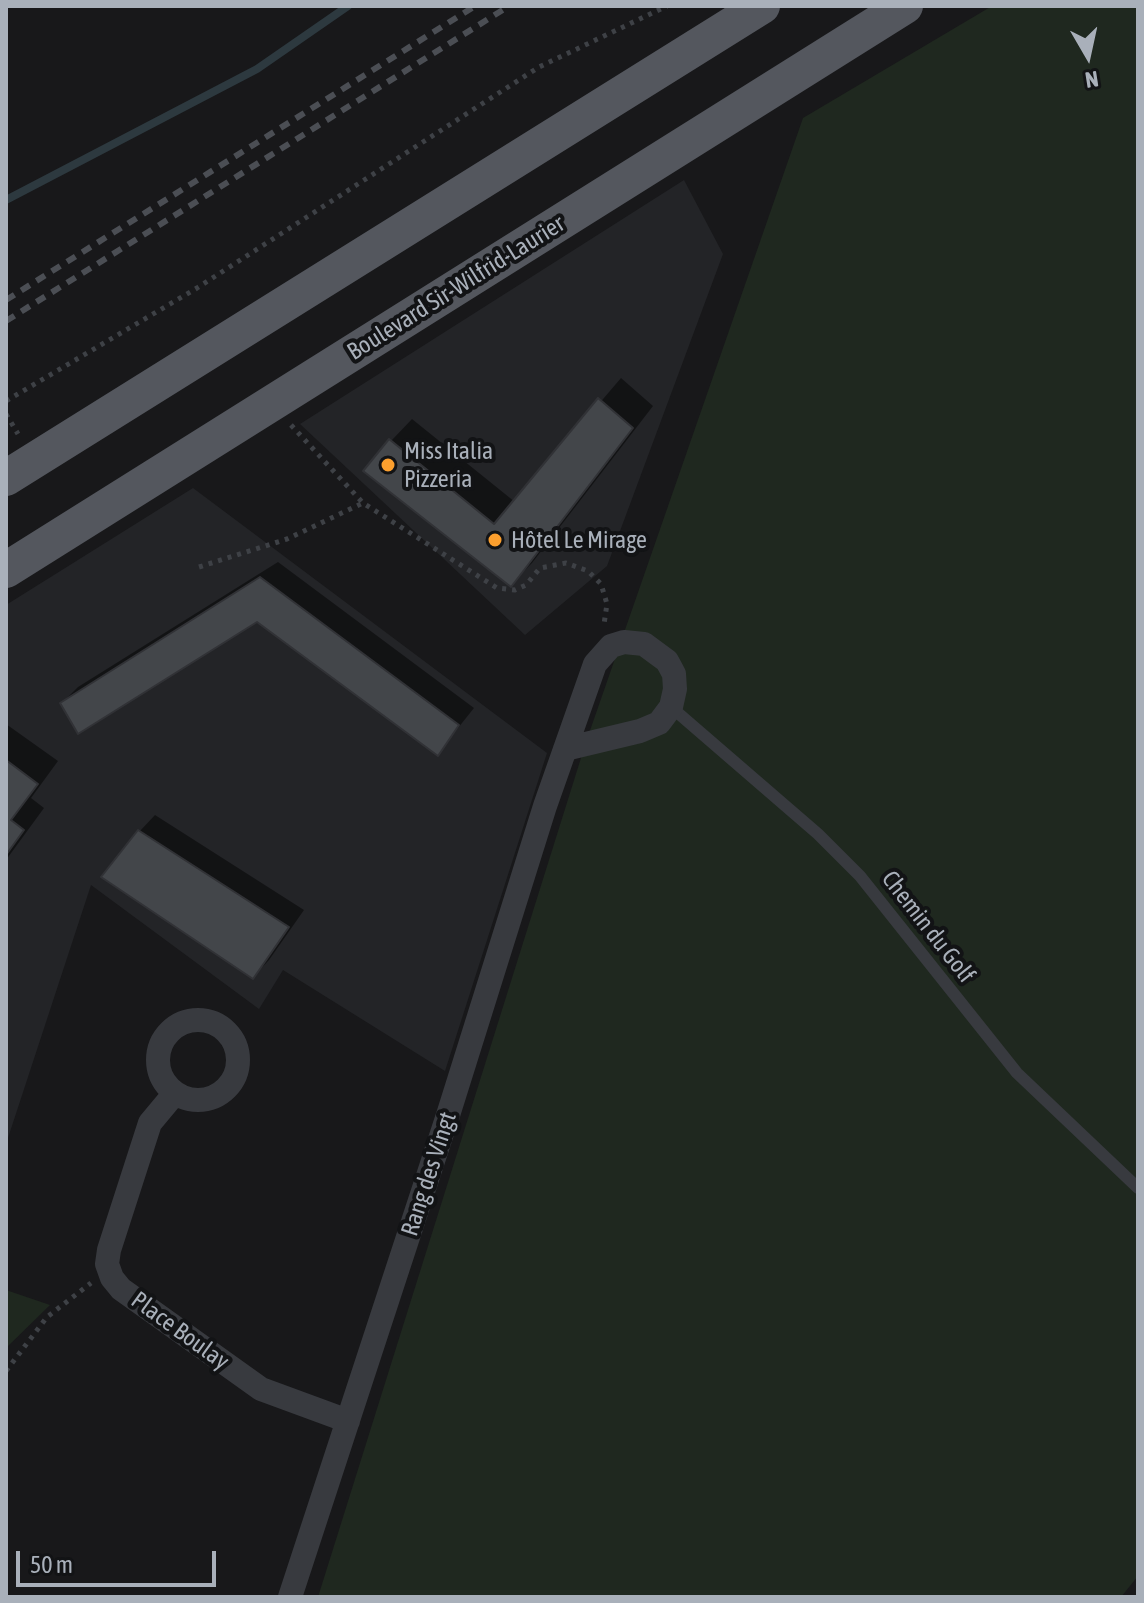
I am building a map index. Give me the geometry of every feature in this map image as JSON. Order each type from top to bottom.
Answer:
[{"type":"main road","points":[[6,478],[762,6]]},
{"type":"main road","name":"Boulevard Sir-Wilfrid-Laurier","points":[[6,570],[905,6]]},
{"type":"street","points":[[565,749],[650,728],[671,707],[674,674],[654,649],[638,642],[624,642],[611,646],[600,657]]},
{"type":"street","name":"Rang des Vingt","points":[[290,1597],[565,749],[600,657]]},
{"type":"street","name":"Place Boulay","points":[[175,1093],[150,1123],[109,1250],[109,1272],[121,1289],[261,1389],[348,1421]]},
{"type":"lane","name":"Chemin du Golf","points":[[671,707],[818,834],[860,876],[1017,1073],[1138,1188]]},
{"type":"path","points":[[6,401],[185,296],[539,67],[667,6]]},
{"type":"path","points":[[271,404],[363,503],[497,588],[515,590],[526,585],[540,568],[566,563],[588,571],[601,584],[607,604],[600,657]]},
{"type":"path","points":[[199,567],[287,539],[363,503]]},
{"type":"path","points":[[6,1371],[47,1317],[109,1272]]},
{"type":"shaded area","points":[[992,6],[1138,6],[1138,1576],[1121,1597],[318,1597],[586,742],[803,118]]},
{"type":"shaded area","points":[[684,180],[723,254],[607,566],[525,635],[300,424]]},
{"type":"shaded area","points":[[193,488],[547,753],[445,1071],[283,970],[259,1009],[91,885],[6,1144],[6,605]]},
{"type":"shaded area","points":[[6,1290],[50,1305],[6,1348]]},
{"type":"building","points":[[598,398],[633,428],[511,587],[363,471],[389,439],[494,524]]},
{"type":"building","points":[[260,577],[459,725],[438,756],[257,622],[78,734],[60,703]]},
{"type":"building","points":[[6,760],[38,784],[11,820],[24,830],[6,855]]},
{"type":"building","points":[[138,830],[289,927],[253,979],[101,877]]},
{"type":"waterway","points":[[6,200],[257,69],[348,6]]},
{"type":"railway","points":[[6,300],[475,6]]},
{"type":"railway","points":[[6,321],[509,6]]},
{"type":"place","name":"Miss Italia Pizzeria","points":[[388,465]]},
{"type":"place","name":"Hôtel Le Mirage","points":[[495,540]]}]
